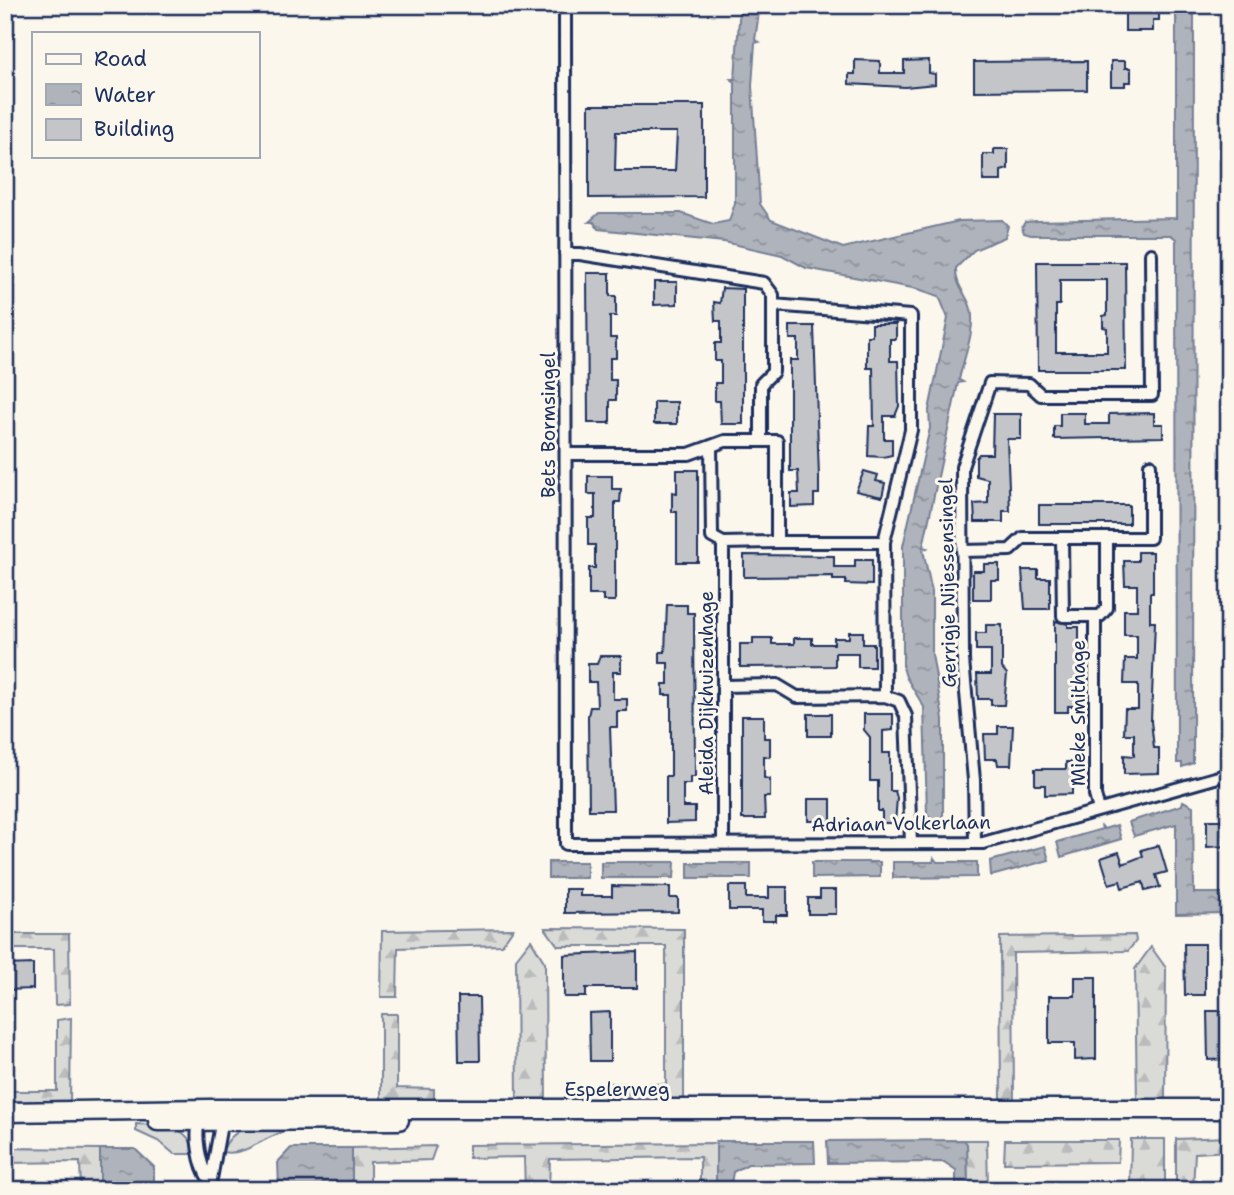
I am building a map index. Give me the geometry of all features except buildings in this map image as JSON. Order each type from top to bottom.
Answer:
[{"type":"main road","name":"Espelerweg","points":[[5,1120],[1229,1109]]},
{"type":"main road","name":"Espelerweg","points":[[5,1112],[209,1117],[1229,1116]]},
{"type":"street","name":"Bets Bormsingel","points":[[565,5],[566,844]]},
{"type":"street","points":[[565,254],[764,283],[773,295],[773,372],[761,384],[761,441]]},
{"type":"street","name":"Gerrigje Nijessensingel","points":[[975,843],[974,780],[963,660],[962,467],[990,383],[1029,383],[1041,396],[1152,395],[1151,254]]},
{"type":"street","points":[[773,304],[911,316],[911,429],[884,542],[884,696]]},
{"type":"street","points":[[566,454],[689,454],[725,442],[777,441],[777,542]]},
{"type":"street","points":[[711,446],[712,537],[723,543],[884,542]]},
{"type":"street","points":[[962,551],[1010,550],[1023,538],[1150,538],[1150,466]]},
{"type":"street","name":"Mieke Smithage","points":[[1062,538],[1063,616],[1100,616],[1107,608],[1107,538]]},
{"type":"street","name":"Aleida Dijkhuizenhage","points":[[723,543],[723,843]]},
{"type":"street","name":"Mieke Smithage","points":[[1095,615],[1095,795],[1099,810]]},
{"type":"street","points":[[724,686],[777,685],[796,697],[895,698],[905,710],[911,843]]},
{"type":"street","name":"Adriaan Volkerlaan","points":[[566,844],[990,842],[1229,774]]},
{"type":"street","points":[[209,1117],[214,1172],[209,1184]]},
{"type":"street","points":[[209,1117],[203,1172],[209,1184]]},
{"type":"green space","points":[[545,928],[684,929],[684,1102],[605,1103],[605,1083],[666,1084],[666,946],[558,946]]},
{"type":"green space","points":[[513,929],[502,945],[398,948],[397,997],[381,997],[382,931]]},
{"type":"green space","points":[[5,934],[69,934],[70,1004],[55,1005],[54,949],[5,949]]},
{"type":"green space","points":[[1135,935],[1136,941],[1128,951],[1013,953],[1014,1102],[1001,1102],[1000,937]]},
{"type":"green space","points":[[531,940],[545,963],[546,1103],[517,1103],[516,959]]},
{"type":"green space","points":[[1151,947],[1166,968],[1165,1101],[1137,1102],[1135,969]]},
{"type":"green space","points":[[381,1014],[397,1014],[397,1088],[434,1089],[434,1103],[381,1103]]},
{"type":"green space","points":[[71,1018],[70,1104],[5,1104],[7,1091],[57,1091],[57,1020]]},
{"type":"green space","points":[[136,1124],[164,1126],[181,1132],[192,1144],[194,1154],[174,1154],[160,1142],[136,1131]]},
{"type":"green space","points":[[286,1125],[286,1131],[246,1149],[222,1152],[233,1135],[240,1131],[257,1126]]},
{"type":"green space","points":[[1229,1137],[1229,1151],[1195,1153],[1193,1187],[1176,1188],[1176,1139]]},
{"type":"green space","points":[[1131,1139],[1165,1139],[1165,1190],[1130,1190]]},
{"type":"green space","points":[[964,1140],[987,1140],[988,1190],[968,1190],[967,1144]]},
{"type":"green space","points":[[1005,1140],[1119,1140],[1118,1162],[1004,1163]]},
{"type":"green space","points":[[716,1143],[716,1190],[700,1190],[700,1157],[550,1159],[549,1190],[525,1190],[524,1157],[469,1158],[469,1145]]},
{"type":"green space","points":[[436,1146],[431,1160],[370,1162],[370,1190],[352,1190],[352,1148]]},
{"type":"green space","points":[[5,1148],[100,1149],[100,1190],[81,1190],[80,1162],[5,1163]]},
{"type":"water","points":[[740,5],[760,5],[755,40],[759,42],[755,43],[752,86],[760,204],[771,220],[843,248],[959,221],[1002,220],[1008,226],[1005,237],[974,250],[956,268],[957,280],[971,309],[972,326],[959,380],[963,382],[958,383],[923,547],[927,548],[923,550],[932,592],[932,654],[943,719],[943,815],[937,824],[927,814],[924,707],[903,667],[903,546],[930,428],[929,410],[948,318],[939,296],[918,289],[806,268],[782,255],[724,242],[598,229],[594,222],[589,222],[599,213],[681,213],[713,224],[729,221],[735,203],[735,82],[731,79],[735,79]]},
{"type":"water","points":[[1176,5],[1194,5],[1193,763],[1182,767],[1182,763],[1177,763],[1176,239],[1171,235],[1031,235],[1024,233],[1022,227],[1025,222],[1037,221],[1176,218]]},
{"type":"water","points":[[1183,801],[1193,806],[1194,893],[1229,893],[1229,913],[1176,914],[1176,824],[1134,836],[1129,822],[1182,805]]},
{"type":"water","points":[[1101,825],[1104,829],[1117,825],[1121,839],[1061,857],[1057,842],[1102,829]]},
{"type":"water","points":[[1045,846],[1049,860],[991,876],[990,861]]},
{"type":"water","points":[[934,858],[937,862],[977,862],[977,877],[893,878],[893,862],[933,862]]},
{"type":"water","points":[[548,862],[587,862],[587,878],[548,878]]},
{"type":"water","points":[[601,862],[675,862],[674,878],[601,878]]},
{"type":"water","points":[[812,862],[880,862],[880,877],[812,878]]},
{"type":"water","points":[[688,863],[751,863],[751,878],[688,878]]},
{"type":"water","points":[[964,1140],[967,1144],[968,1190],[956,1190],[956,1170],[944,1162],[828,1163],[827,1141]]},
{"type":"water","points":[[716,1141],[814,1141],[815,1163],[748,1164],[733,1172],[730,1190],[716,1190]]},
{"type":"water","points":[[291,1148],[352,1148],[352,1190],[337,1190],[337,1187],[279,1188],[278,1162]]},
{"type":"water","points":[[100,1149],[135,1149],[154,1167],[154,1190],[100,1190]]}]
